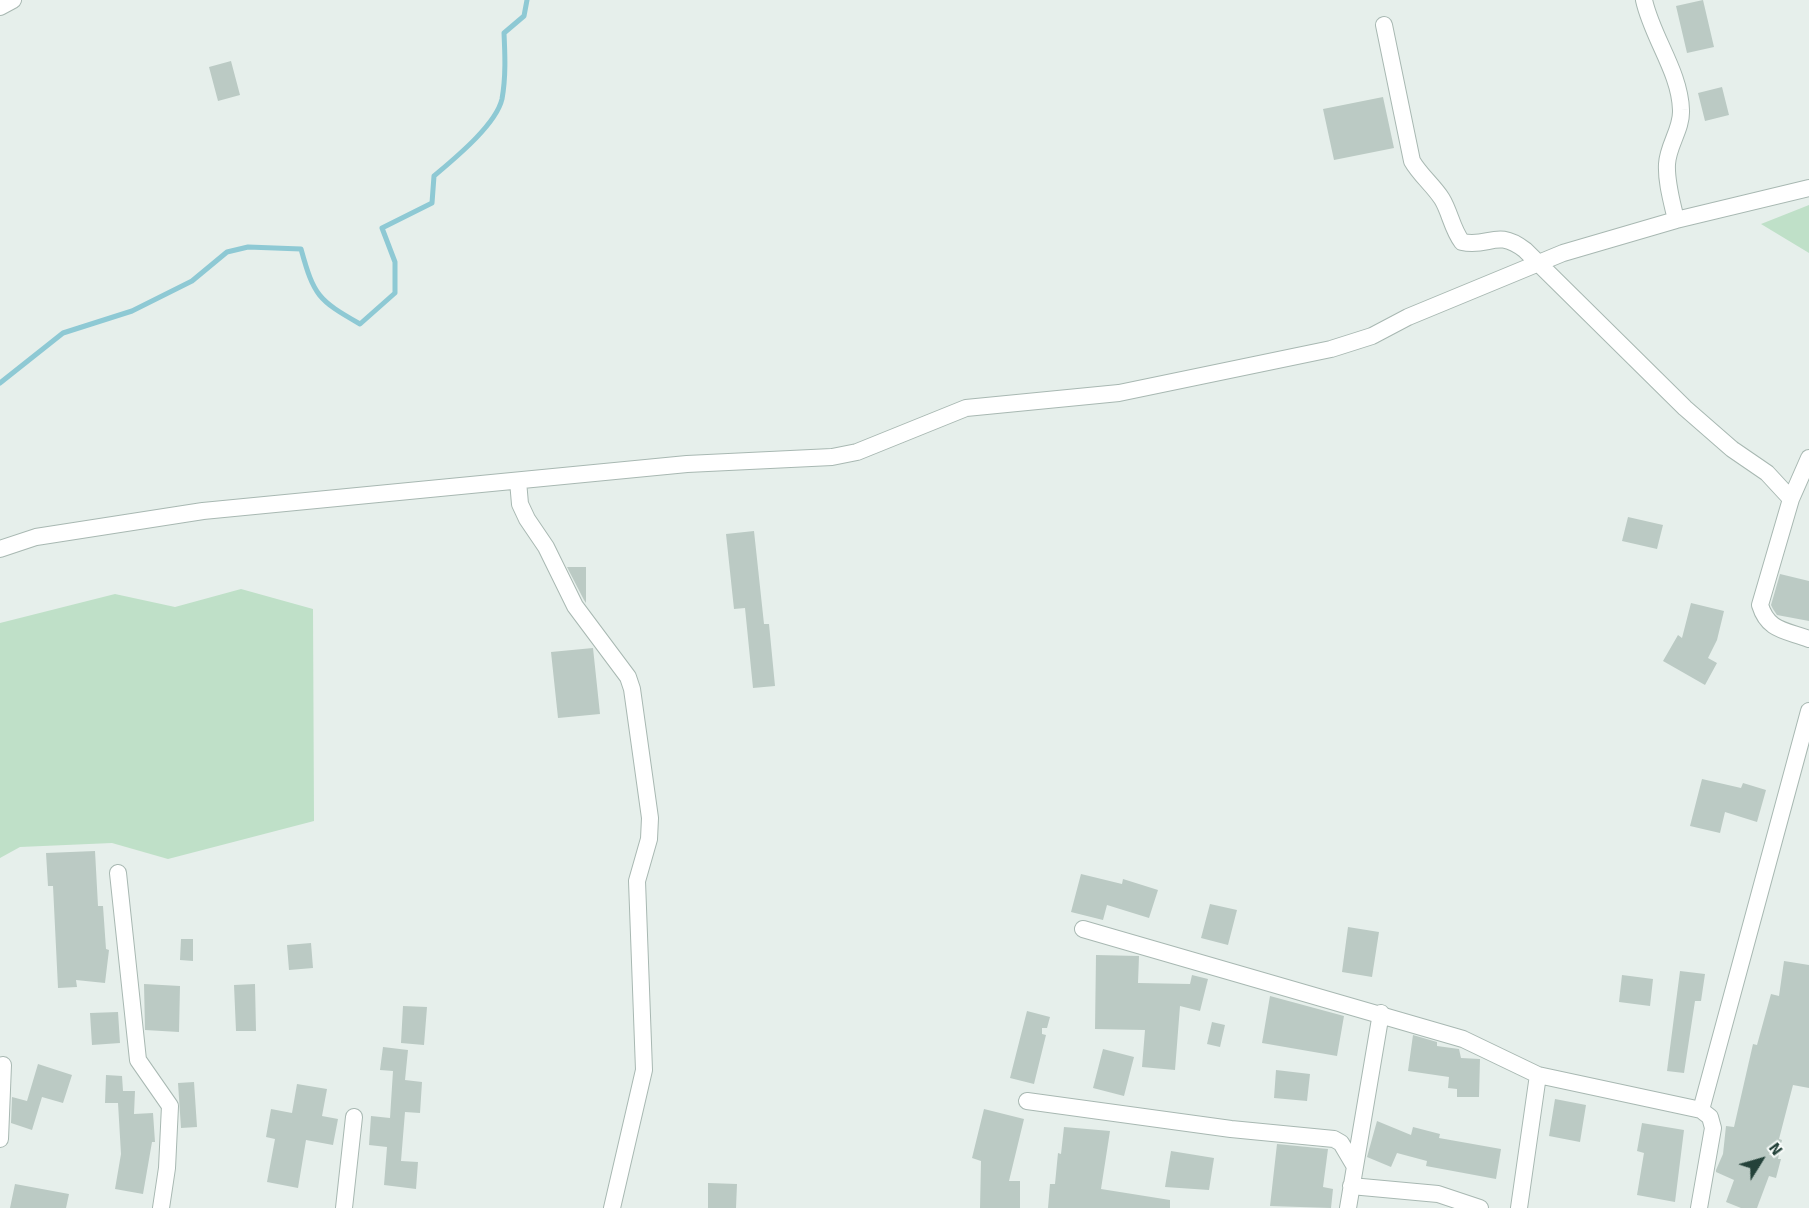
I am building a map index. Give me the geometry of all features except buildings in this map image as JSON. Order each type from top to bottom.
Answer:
[{"type":"street","points":[[0,7],[13,0]]},
{"type":"street","points":[[1644,0],[1656,39],[1674,79],[1681,110],[1667,164],[1676,220]]},
{"type":"street","points":[[1384,25],[1412,161],[1422,177],[1440,196],[1455,232],[1462,242],[1469,244],[1501,238],[1513,241],[1540,262],[1685,408],[1732,449],[1767,473],[1791,499]]},
{"type":"street","points":[[0,549],[36,537],[203,511],[687,464],[832,457],[857,452],[966,408],[1119,393],[1331,349],[1372,336],[1408,317],[1540,262],[1676,220],[1809,188]]},
{"type":"street","points":[[1809,458],[1791,499],[1760,605],[1764,619],[1771,626],[1809,639]]},
{"type":"street","points":[[518,481],[520,504],[546,547],[575,606],[630,683],[650,818],[649,839],[637,881],[644,1070],[612,1208]]},
{"type":"street","points":[[1701,1110],[1809,711]]},
{"type":"street","points":[[118,873],[138,1060],[170,1106],[168,1168],[161,1208]]},
{"type":"street","points":[[1083,929],[1381,1013],[1463,1039],[1538,1075],[1701,1110],[1710,1117],[1713,1128],[1699,1208]]},
{"type":"street","points":[[1348,1208],[1381,1013]]},
{"type":"street","points":[[0,1139],[3,1065]]},
{"type":"street","points":[[1519,1208],[1538,1075]]},
{"type":"street","points":[[1027,1101],[1231,1129],[1334,1139],[1341,1143],[1354,1165]]},
{"type":"street","points":[[344,1208],[354,1117]]},
{"type":"street","points":[[1351,1186],[1438,1194],[1480,1208]]},
{"type":"green space","points":[[1809,205],[1809,253],[1761,224]]},
{"type":"green space","points":[[241,589],[313,609],[314,821],[168,859],[112,843],[20,847],[0,858],[0,623],[115,594],[175,607]]},
{"type":"waterway","points":[[0,383],[63,333],[132,311],[192,281],[227,252],[248,247],[301,249],[314,287],[320,295],[335,309],[360,324],[395,293],[395,262],[382,228],[432,203],[434,176],[473,141],[492,120],[502,99],[505,66],[504,33],[524,16],[527,0]]}]
